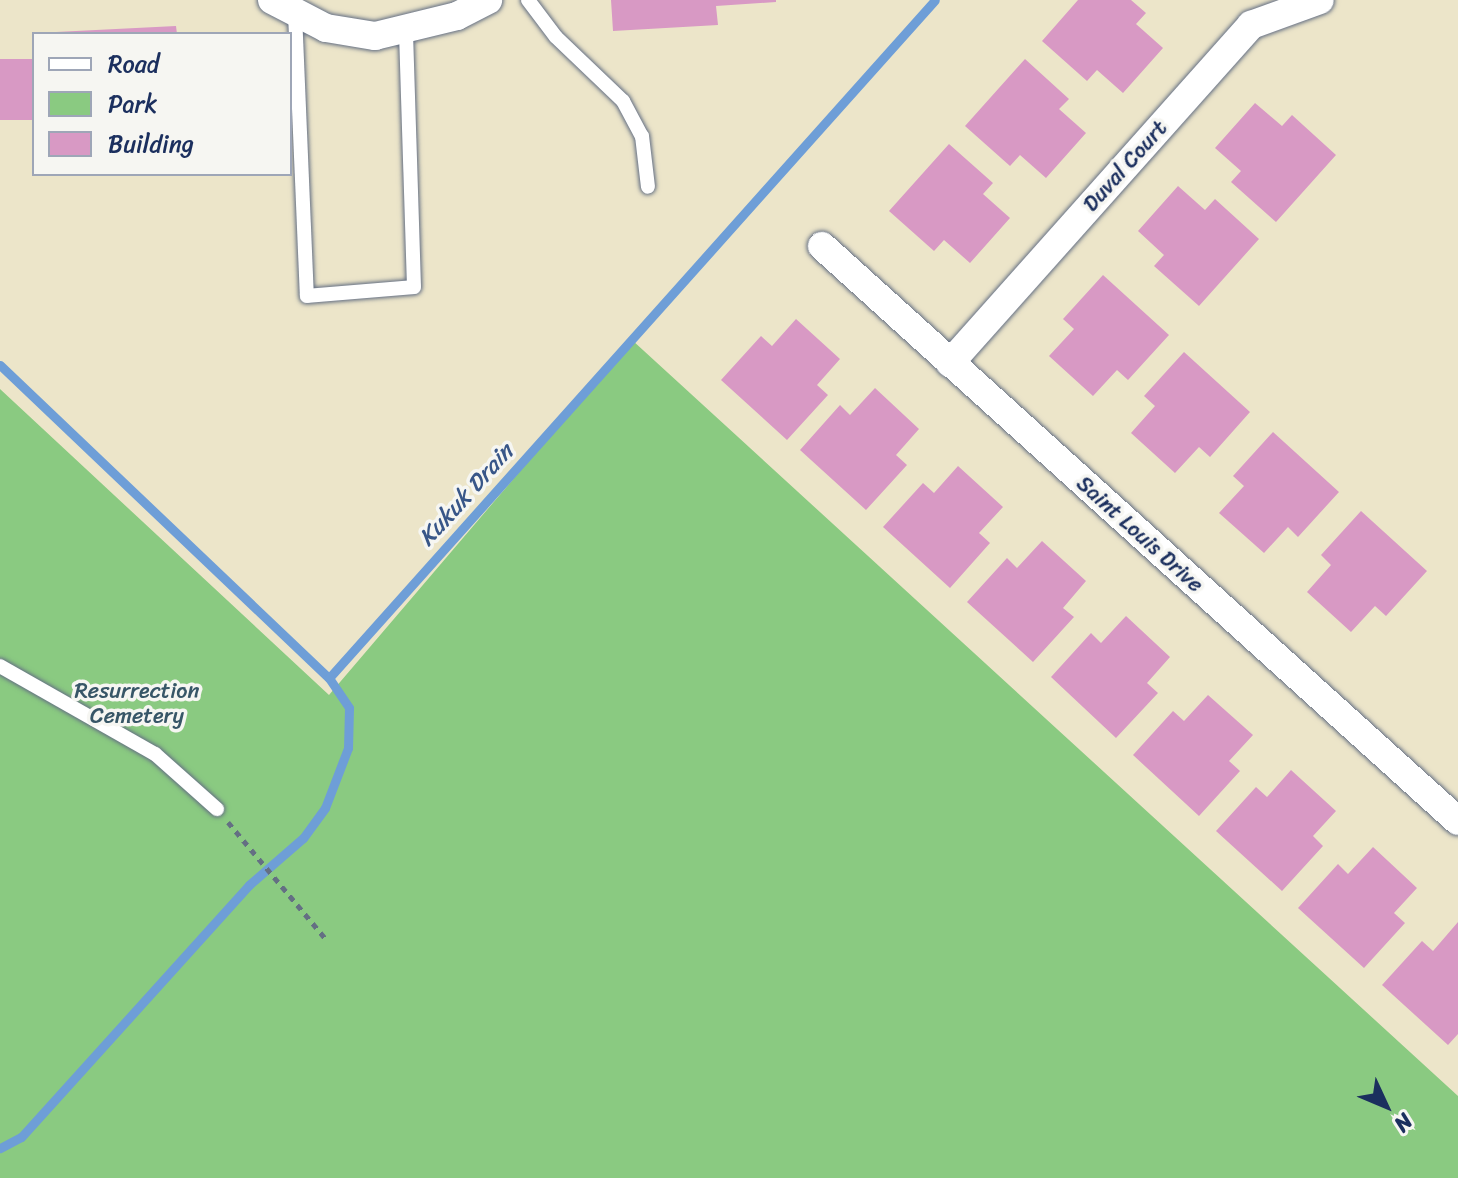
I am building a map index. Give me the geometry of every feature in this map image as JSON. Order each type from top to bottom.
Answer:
[{"type":"street","points":[[283,6],[347,35],[406,32],[488,0]]},
{"type":"street","name":"Duval Court","points":[[950,363],[1251,25],[1320,0]]},
{"type":"street","name":"Saint Louis Drive","points":[[822,246],[1458,821]]},
{"type":"lane","points":[[528,0],[556,37],[623,101],[642,136],[648,187]]},
{"type":"lane","points":[[283,6],[285,32]]},
{"type":"lane","points":[[292,115],[307,296],[414,287],[406,32]]},
{"type":"lane","points":[[0,666],[155,754],[217,809]]},
{"type":"path","points":[[217,809],[326,939]]},
{"type":"green space","name":"Resurrection Cemetery","points":[[632,340],[1458,1096],[1458,1178],[0,1178],[0,389],[329,695]]},
{"type":"building","points":[[611,0],[776,2],[716,6],[718,25],[613,31]]},
{"type":"building","points":[[1078,0],[1131,0],[1146,13],[1136,24],[1163,48],[1123,93],[1097,70],[1087,81],[1042,41]]},
{"type":"building","points":[[176,26],[177,32],[56,32]]},
{"type":"building","points":[[0,59],[32,59],[32,120],[0,120]]},
{"type":"building","points":[[1025,59],[1069,99],[1059,109],[1086,133],[1046,178],[1020,155],[1010,166],[965,126]]},
{"type":"building","points":[[1255,103],[1282,126],[1292,115],[1336,155],[1276,222],[1231,182],[1241,171],[1215,148]]},
{"type":"building","points":[[949,144],[993,183],[983,194],[1010,218],[970,263],[944,240],[934,251],[889,211]]},
{"type":"building","points":[[1178,186],[1205,210],[1215,199],[1259,239],[1199,306],[1154,266],[1164,255],[1138,231]]},
{"type":"building","points":[[1103,275],[1169,335],[1128,380],[1117,370],[1093,396],[1049,356],[1074,329],[1063,319]]},
{"type":"building","points":[[796,319],[840,359],[817,385],[828,395],[787,440],[721,380],[761,336],[772,346]]},
{"type":"building","points":[[1184,352],[1250,412],[1210,457],[1199,447],[1175,473],[1131,433],[1155,406],[1144,396]]},
{"type":"building","points":[[875,388],[919,429],[896,455],[907,465],[866,510],[800,450],[840,405],[850,415]]},
{"type":"building","points":[[1273,432],[1339,492],[1298,537],[1288,527],[1264,553],[1219,513],[1244,486],[1233,476]]},
{"type":"building","points":[[958,466],[1003,507],[979,533],[990,543],[950,588],[883,527],[923,483],[934,493]]},
{"type":"building","points":[[1361,511],[1427,571],[1386,616],[1375,606],[1351,632],[1307,592],[1331,565],[1321,555]]},
{"type":"building","points":[[1042,541],[1086,581],[1063,608],[1074,617],[1033,662],[967,602],[1007,558],[1017,568]]},
{"type":"building","points":[[1126,616],[1170,657],[1147,683],[1158,693],[1116,738],[1051,677],[1091,633],[1101,643]]},
{"type":"building","points":[[1208,695],[1253,735],[1229,761],[1240,771],[1199,816],[1133,755],[1173,711],[1184,721]]},
{"type":"building","points":[[1291,770],[1336,811],[1313,836],[1323,846],[1282,891],[1216,831],[1256,787],[1267,797]]},
{"type":"building","points":[[1373,847],[1417,888],[1394,913],[1405,923],[1364,968],[1298,908],[1338,864],[1348,874]]},
{"type":"building","points":[[1458,922],[1458,1034],[1448,1045],[1382,985],[1422,941],[1433,951]]},
{"type":"waterway","name":"Kukuk Drain","points":[[329,678],[935,0]]},
{"type":"waterway","points":[[0,365],[329,678],[349,708],[348,748],[325,808],[303,838],[249,885],[21,1137],[0,1148]]}]
